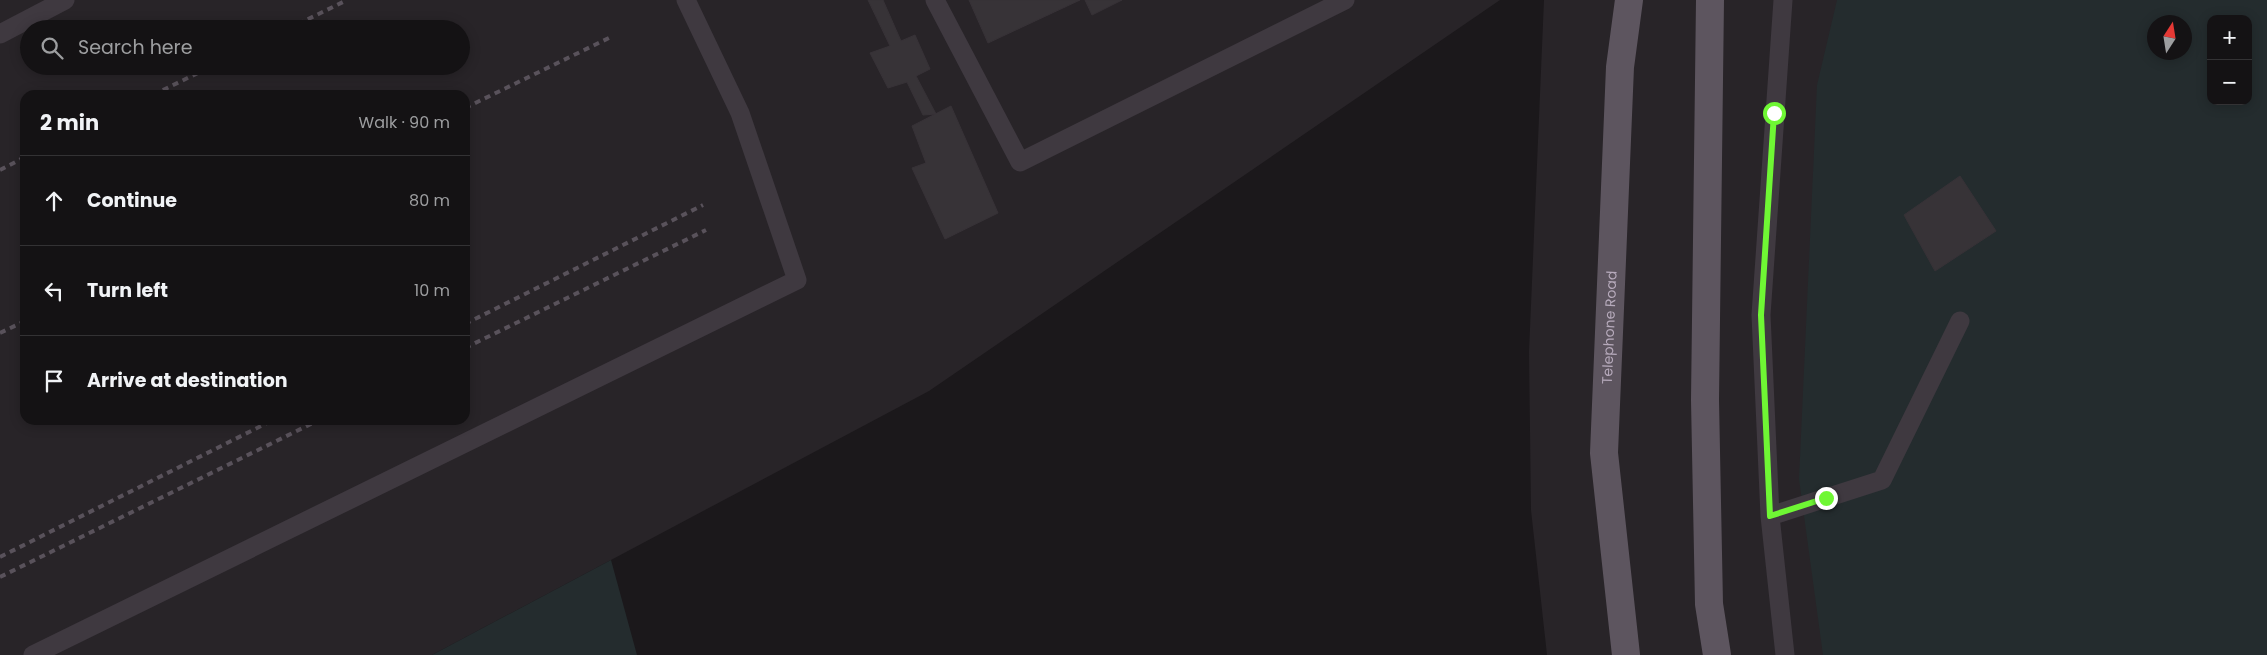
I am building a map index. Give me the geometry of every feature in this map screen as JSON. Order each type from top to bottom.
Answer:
[{"type":"main road","name":"Telephone Road","points":[[1626,655],[1604,454],[1620,67],[1629,0]]},
{"type":"main road","points":[[1710,0],[1705,400],[1709,604],[1717,655]]},
{"type":"lane","points":[[27,20],[65,0]]},
{"type":"lane","points":[[33,655],[797,280],[740,113],[686,0]]},
{"type":"lane","points":[[935,0],[1020,162],[1345,0]]},
{"type":"lane","points":[[1783,0],[1761,315],[1770,516],[1785,655]]},
{"type":"lane","points":[[0,34],[20,24]]},
{"type":"lane","points":[[1770,516],[1882,480],[1960,321]]},
{"type":"shaded area","points":[[0,0],[1500,0],[929,391],[432,655],[0,655]]},
{"type":"shaded area","points":[[1544,0],[2267,0],[2267,655],[1547,655],[1531,510],[1529,352]]},
{"type":"shaded area","points":[[1837,0],[2267,0],[2267,655],[1823,655],[1799,479],[1817,85]]},
{"type":"shaded area","points":[[611,560],[637,655],[432,655]]},
{"type":"building","points":[[868,0],[883,0],[901,41],[915,35],[930,69],[916,76],[936,114],[923,115],[907,82],[888,88],[870,53],[890,46]]},
{"type":"building","points":[[969,0],[1080,0],[988,43]]},
{"type":"building","points":[[1085,0],[1122,0],[1092,15]]},
{"type":"building","points":[[951,106],[998,213],[945,239],[912,168],[926,163],[912,126]]},
{"type":"building","points":[[1960,176],[1996,231],[1935,271],[1904,215]]},
{"type":"railway","points":[[306,20],[347,0]]},
{"type":"railway","points":[[470,106],[613,36]]},
{"type":"railway","points":[[163,90],[194,75]]},
{"type":"railway","points":[[0,170],[20,160]]},
{"type":"railway","points":[[470,322],[703,205]]},
{"type":"railway","points":[[470,346],[706,230]]},
{"type":"railway","points":[[0,333],[20,323]]},
{"type":"railway","points":[[0,557],[263,425]]},
{"type":"railway","points":[[0,577],[309,425]]},
{"type":"route","points":[[1774,113],[1761,315],[1770,516],[1826,498]]}]
